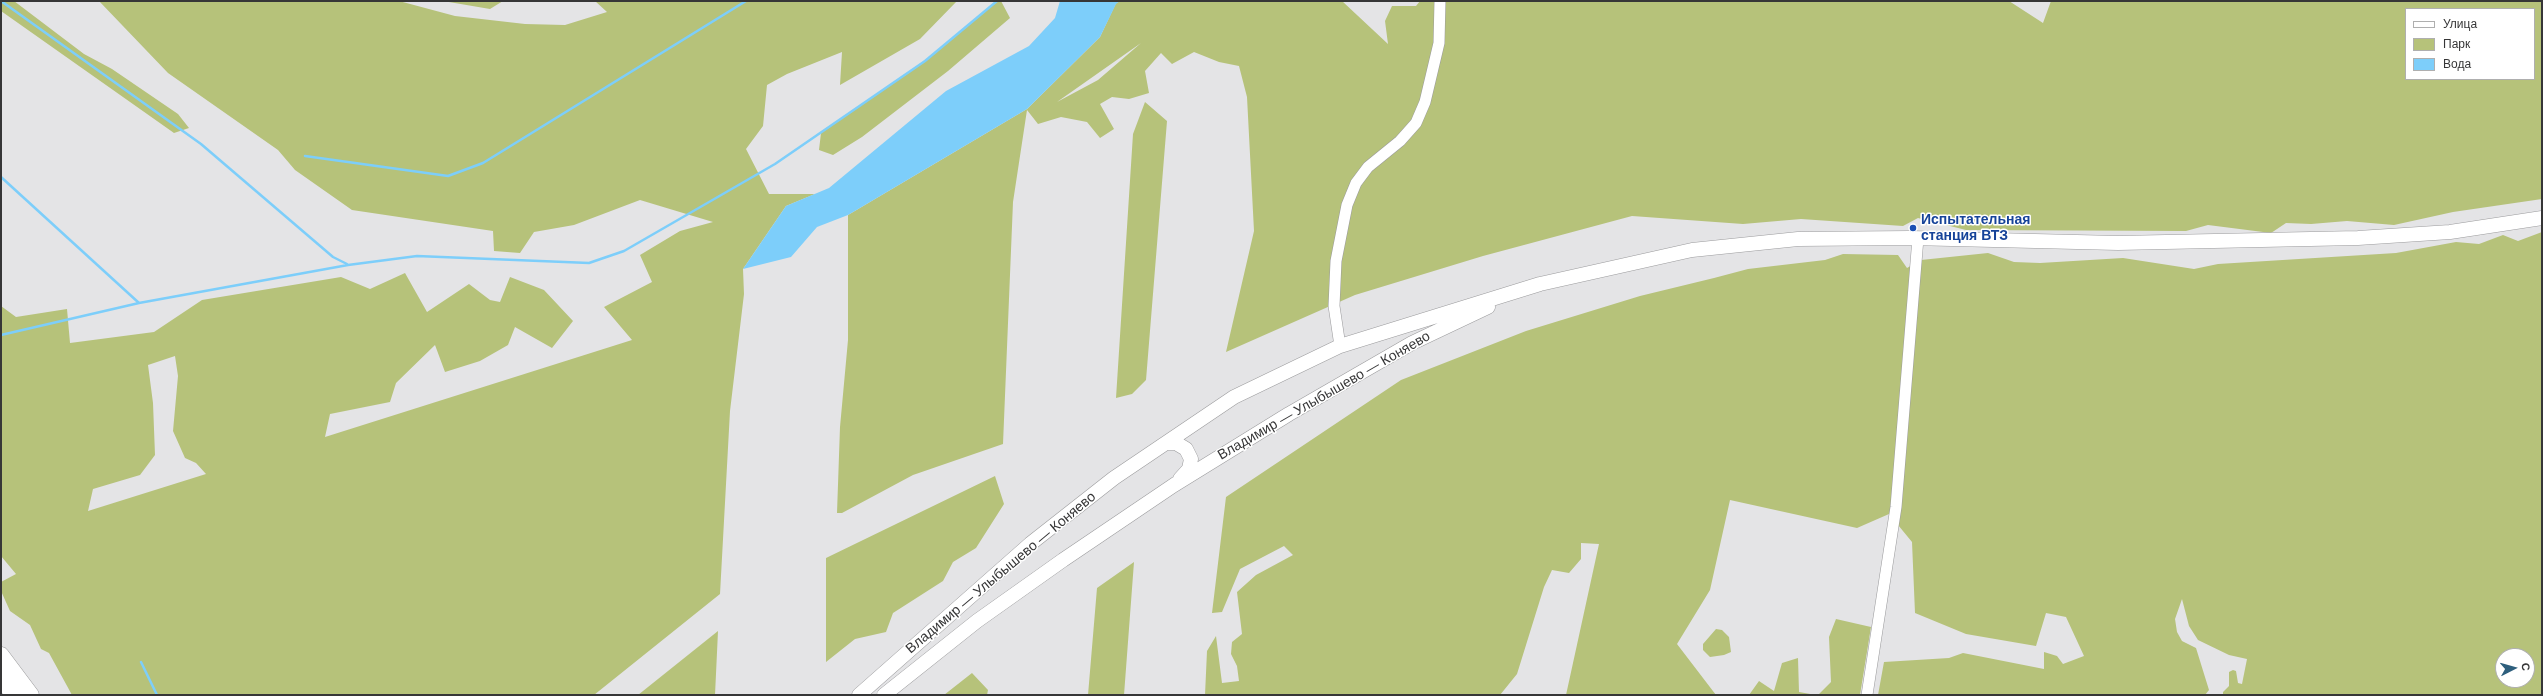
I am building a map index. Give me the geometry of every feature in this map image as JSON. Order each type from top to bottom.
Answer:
[{"type":"highway","points":[[1,654],[31,695]]},
{"type":"highway","points":[[1,677],[13,695]]},
{"type":"main road","name":"Владимир — Улыбышево — Коняево","points":[[859,695],[1030,544],[1114,478],[1234,397],[1340,346],[1540,284],[1684,251],[1738,244],[1850,238],[1918,238],[2118,243],[2358,238],[2450,232],[2542,218]]},
{"type":"main road","name":"Владимир — Улыбышево — Коняево","points":[[884,695],[977,621],[1174,485],[1289,414],[1412,343],[1486,308],[1590,273]]},
{"type":"main road","name":"Владимир — Улыбышево — Коняево","points":[[1166,443],[1176,443],[1186,449],[1191,459],[1189,469],[1174,485]]},
{"type":"street","points":[[1340,346],[1334,306],[1336,261],[1347,205],[1356,182],[1368,167],[1400,141],[1416,123],[1425,102],[1439,43],[1440,1]]},
{"type":"street","points":[[1867,695],[1896,507],[1918,238]]},
{"type":"green space","points":[[1,1],[14,1],[84,54],[112,69],[178,114],[189,128],[174,133],[1,11]]},
{"type":"green space","points":[[99,1],[399,1],[455,16],[525,24],[565,25],[607,12],[595,1],[957,1],[920,39],[840,85],[842,52],[787,74],[767,85],[763,126],[746,149],[769,194],[815,194],[786,206],[743,269],[744,294],[730,411],[720,594],[594,695],[72,695],[49,653],[41,649],[30,625],[10,611],[1,591],[1,582],[16,574],[1,556],[1,306],[16,317],[67,309],[70,343],[154,332],[202,300],[341,277],[370,289],[405,273],[427,312],[469,284],[490,300],[500,302],[510,277],[544,290],[573,321],[552,348],[515,327],[508,345],[480,361],[445,372],[435,345],[396,383],[390,402],[330,414],[325,437],[632,340],[604,307],[652,282],[640,255],[680,231],[713,222],[640,200],[574,225],[534,232],[520,253],[494,251],[493,231],[352,210],[295,170],[278,150],[168,73]],"holes":[[[175,356],[178,376],[173,431],[185,458],[196,463],[206,474],[88,511],[93,489],[140,475],[155,455],[153,403],[148,365]]]},
{"type":"green space","points":[[443,1],[503,1],[490,9]]},
{"type":"green space","points":[[997,1],[1001,1],[1010,18],[948,71],[862,137],[833,155],[819,150],[821,133],[925,61]]},
{"type":"green space","points":[[1120,1],[1342,1],[1388,44],[1385,21],[1392,6],[1416,6],[1420,1],[2009,1],[2043,23],[2051,1],[2542,1],[2542,199],[2453,212],[2394,225],[2347,221],[2311,224],[2286,223],[2271,233],[2208,225],[2186,231],[1966,230],[1918,218],[1903,226],[1801,219],[1743,224],[1632,216],[1483,256],[1355,295],[1226,352],[1254,231],[1247,97],[1239,66],[1219,62],[1194,52],[1172,64],[1161,53],[1145,71],[1149,93],[1129,99],[1112,97],[1100,104],[1114,129],[1100,138],[1087,122],[1061,117],[1038,124],[1027,110],[1013,202],[1003,444],[913,475],[842,513],[837,513],[840,427],[848,340],[848,215],[1027,109],[1100,37],[1116,3]],"holes":[[[1141,43],[1098,80],[1057,102]]]},
{"type":"green space","points":[[1145,102],[1167,121],[1146,380],[1132,394],[1116,398],[1133,134]]},
{"type":"green space","points":[[2542,232],[2542,695],[2223,695],[2223,692],[2229,686],[2229,672],[2233,670],[2236,671],[2238,683],[2242,684],[2247,659],[2229,655],[2198,640],[2189,626],[2182,599],[2175,619],[2177,632],[2182,641],[2196,648],[2209,690],[2205,695],[1878,695],[1884,662],[1949,658],[1963,653],[2044,669],[2044,652],[2057,656],[2063,664],[2084,656],[2066,617],[2046,613],[2036,646],[1966,634],[1915,613],[1912,542],[1889,514],[1857,528],[1730,500],[1710,590],[1677,644],[1716,695],[1566,695],[1599,544],[1581,543],[1581,559],[1569,573],[1552,570],[1544,587],[1517,674],[1500,695],[1205,695],[1207,651],[1216,636],[1222,683],[1239,681],[1237,666],[1231,654],[1232,642],[1242,634],[1237,592],[1256,575],[1293,555],[1284,546],[1240,569],[1222,612],[1212,613],[1226,497],[1401,380],[1526,331],[1640,296],[1748,269],[1825,260],[1843,254],[1898,255],[1907,268],[1921,260],[1988,253],[2014,262],[2040,263],[2123,258],[2194,269],[2218,264],[2396,253],[2456,242],[2479,244],[2503,235],[2518,241]]},
{"type":"green space","points":[[995,476],[1004,504],[976,548],[953,562],[943,581],[893,613],[886,632],[855,639],[826,662],[826,558]]},
{"type":"green space","points":[[1134,562],[1124,695],[1088,695],[1097,588]]},
{"type":"green space","points":[[1836,619],[1871,627],[1860,695],[1818,695],[1831,682],[1829,637]]},
{"type":"green space","points":[[1716,629],[1722,630],[1729,637],[1731,652],[1724,655],[1710,657],[1703,650],[1703,644]]},
{"type":"green space","points":[[718,631],[715,695],[638,695]]},
{"type":"green space","points":[[1798,658],[1799,692],[1816,695],[1749,695],[1759,681],[1774,691],[1782,663]]},
{"type":"green space","points":[[972,673],[988,690],[987,695],[944,695]]},
{"type":"water","points":[[1060,1],[1120,1],[1116,4],[1100,37],[1027,109],[848,215],[817,227],[791,257],[743,269],[786,206],[829,188],[946,91],[1029,46],[1055,18]]},
{"type":"waterway","points":[[1,1],[201,144],[333,257],[347,264]]},
{"type":"waterway","points":[[305,156],[448,176],[483,163],[746,1]]},
{"type":"waterway","points":[[1,335],[139,303],[348,265],[417,256],[589,263],[624,251],[775,164],[925,61],[997,1]]},
{"type":"waterway","points":[[1,177],[139,303]]},
{"type":"waterway","points":[[141,662],[157,695]]},
{"type":"place","name":"Испытательная станция ВТЗ","points":[[1913,228]]}]
